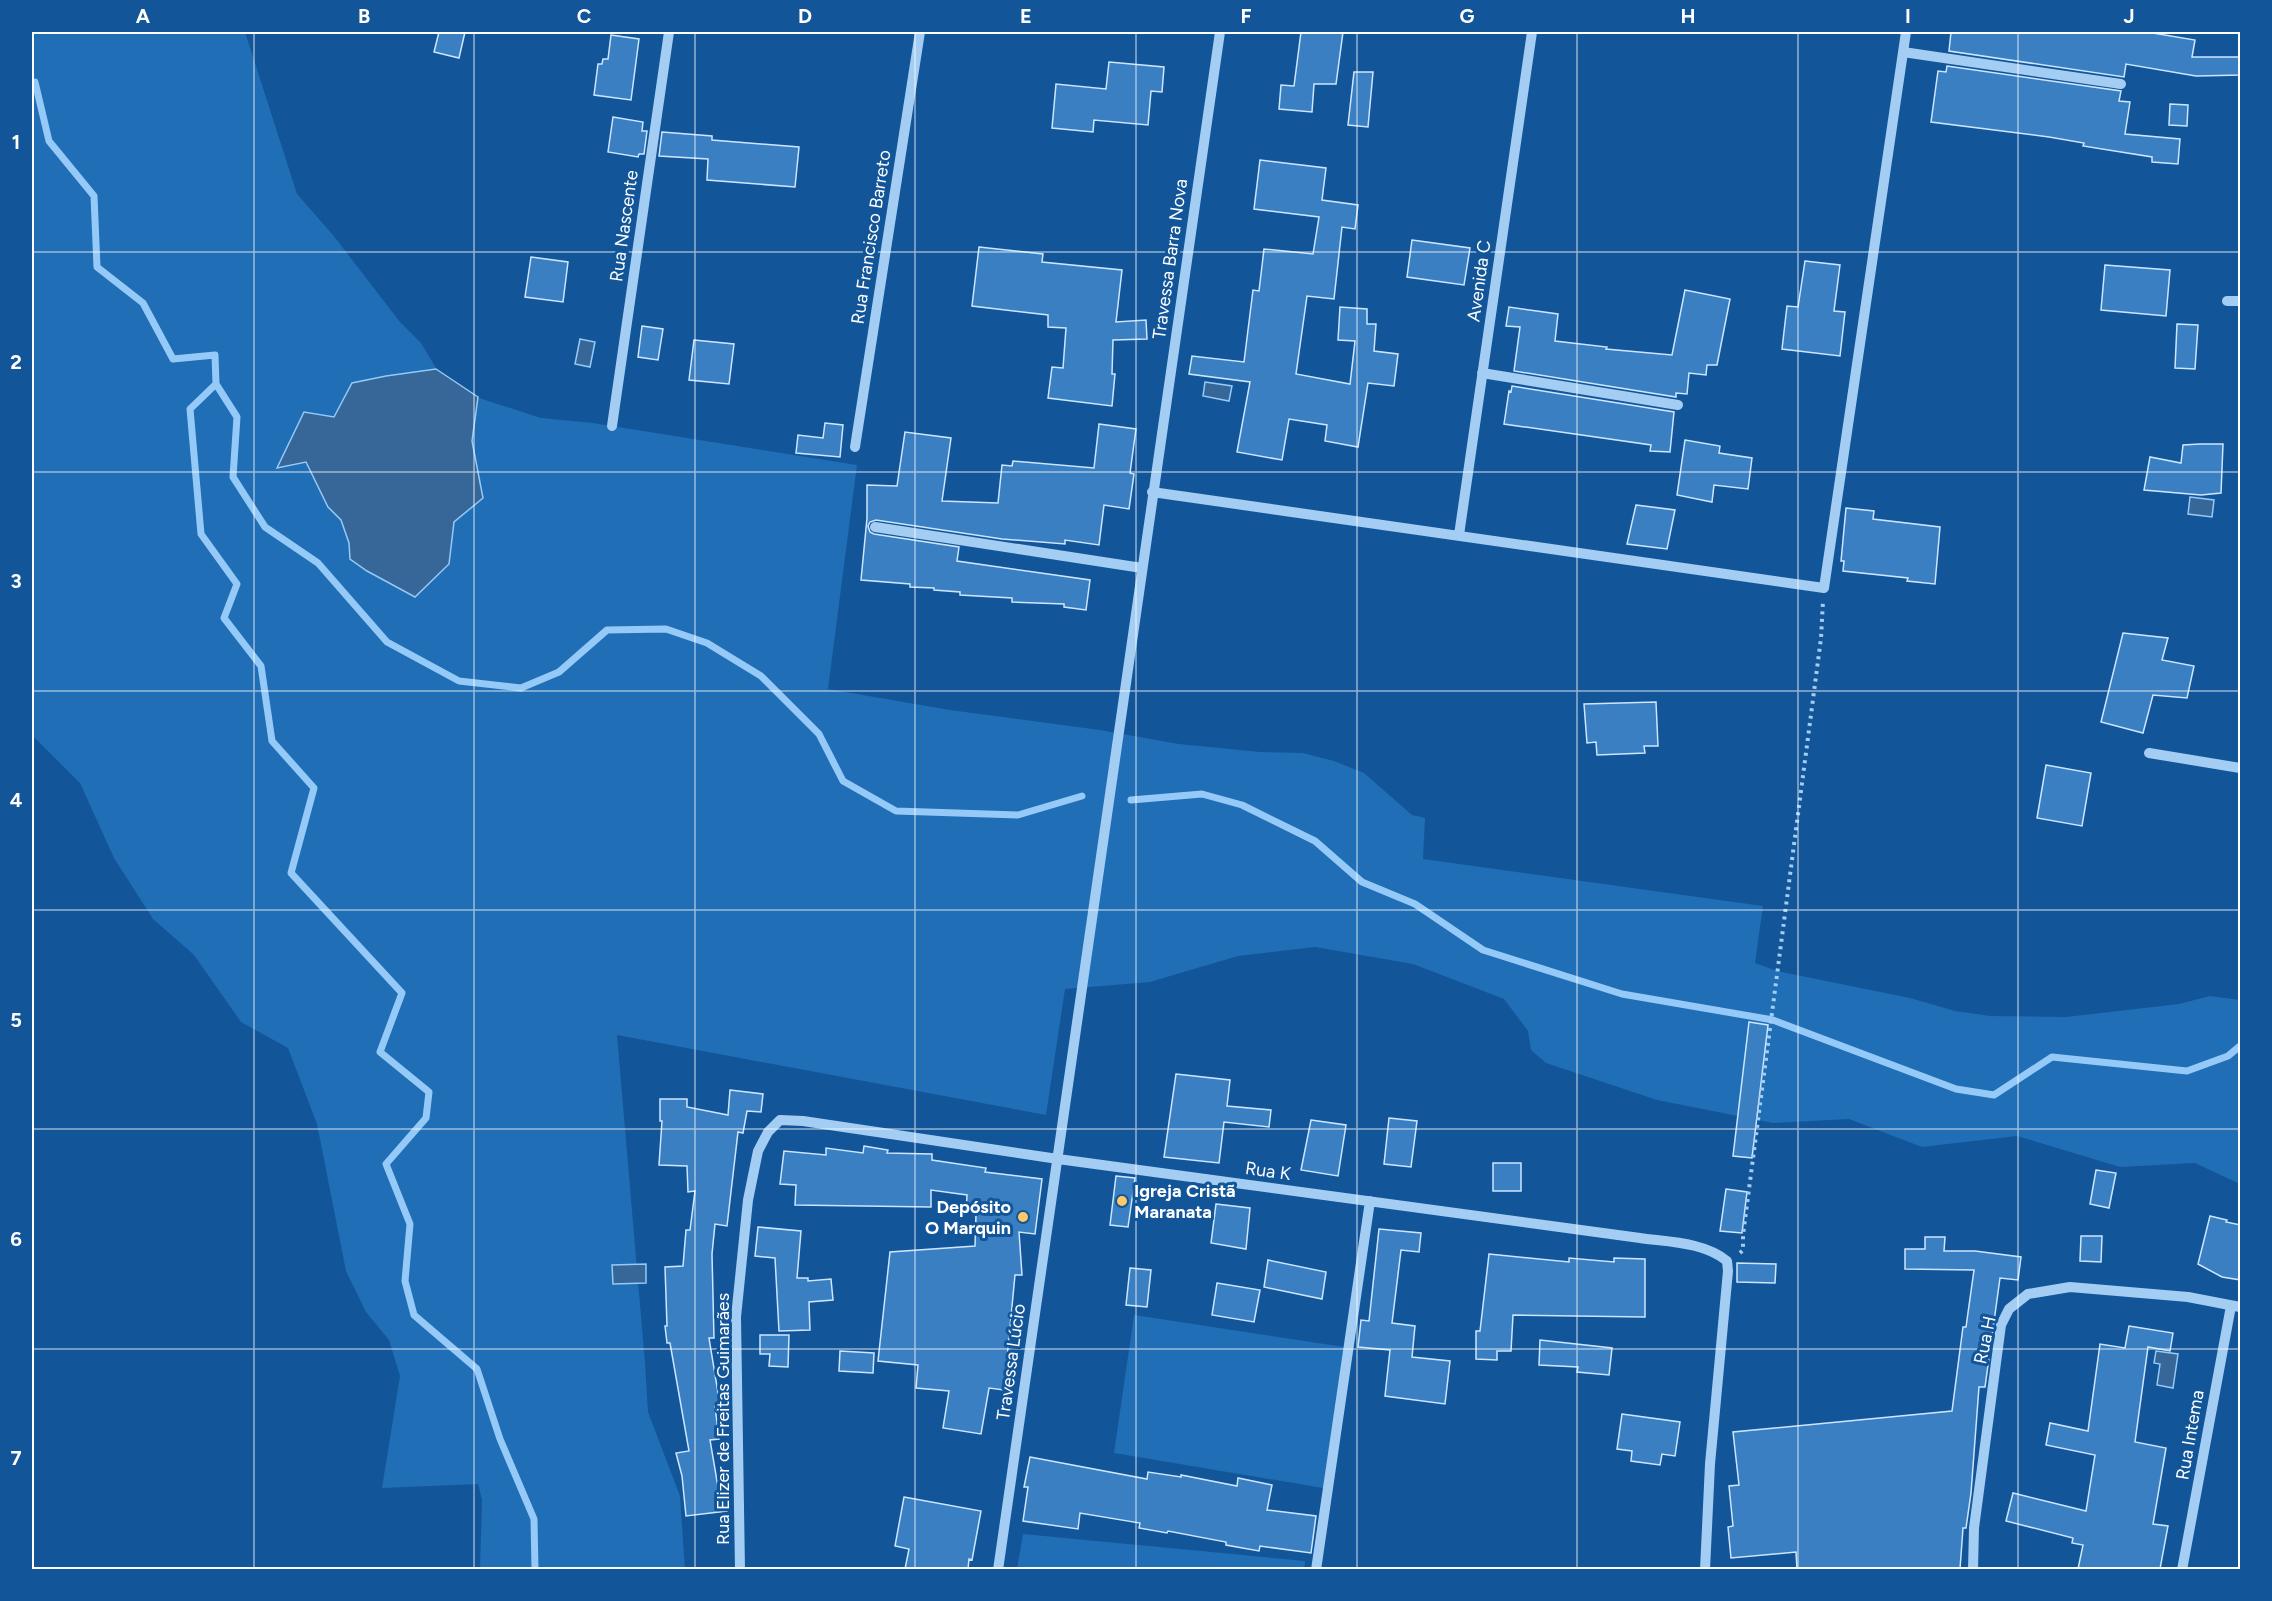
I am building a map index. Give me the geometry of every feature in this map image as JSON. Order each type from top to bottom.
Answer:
[{"type":"street","name":"Rua Nascente","points":[[612,426],[669,32]]},
{"type":"street","name":"Rua Francisco Barreto","points":[[855,447],[920,32]]},
{"type":"street","name":"Travessa Barra Nova","points":[[1142,568],[1220,32]]},
{"type":"street","name":"Avenida C","points":[[1459,536],[1532,32]]},
{"type":"street","points":[[1152,492],[1824,588],[1906,32]]},
{"type":"street","points":[[1903,52],[2121,84]]},
{"type":"street","points":[[2227,301],[2241,301]]},
{"type":"street","points":[[1482,372],[1678,405]]},
{"type":"street","points":[[875,527],[1142,568]]},
{"type":"street","name":"Travessa Lúcio","points":[[998,1569],[1142,568]]},
{"type":"street","points":[[2149,753],[2241,768]]},
{"type":"street","name":"Rua Elizer de Freitas Guimarães","points":[[740,1569],[736,1317],[748,1200],[758,1151],[768,1132],[780,1120],[802,1121]]},
{"type":"street","name":"Rua K","points":[[802,1121],[1058,1159],[1693,1246],[1716,1252],[1727,1261]]},
{"type":"street","points":[[1317,1569],[1370,1201]]},
{"type":"street","points":[[1705,1569],[1710,1464],[1728,1271],[1727,1261]]},
{"type":"street","name":"Rua H","points":[[1973,1569],[1974,1528],[2001,1325],[2009,1309],[2028,1294],[2070,1287],[2188,1297],[2236,1307]]},
{"type":"street","name":"Rua Intema","points":[[2182,1569],[2236,1307]]},
{"type":"path","points":[[1727,1261],[1743,1251],[1743,1235],[1821,638],[1824,588]]},
{"type":"shaded area","points":[[32,32],[245,32],[297,194],[333,235],[400,322],[421,343],[448,388],[541,418],[593,423],[857,465],[828,689],[950,710],[1100,730],[1179,744],[1260,752],[1303,753],[1334,761],[1364,773],[1412,815],[1425,818],[1423,859],[1763,906],[1755,963],[1777,971],[1910,998],[1955,1011],[1990,1016],[2066,1017],[2179,1004],[2210,996],[2240,1000],[2240,1184],[2195,1163],[2120,1167],[2017,1136],[1922,1147],[1849,1119],[1773,1123],[1657,1100],[1546,1063],[1531,1050],[1528,1031],[1504,999],[1413,964],[1315,947],[1238,956],[1150,982],[1065,989],[1046,1115],[617,1035],[648,1412],[680,1496],[685,1569],[480,1569],[482,1500],[478,1484],[382,1488],[400,1376],[389,1340],[366,1312],[346,1271],[317,1124],[288,1048],[241,1022],[194,955],[153,919],[114,858],[80,783],[32,735]]},
{"type":"shaded area","points":[[580,339],[595,342],[590,367],[575,364]]},
{"type":"shaded area","points":[[436,369],[478,397],[472,441],[483,498],[454,522],[449,564],[415,597],[350,559],[349,543],[341,520],[328,507],[306,462],[277,468],[304,412],[334,417],[352,383]]},
{"type":"shaded area","points":[[1205,382],[1232,386],[1229,401],[1203,396]]},
{"type":"shaded area","points":[[2190,497],[2214,500],[2212,517],[2188,514]]},
{"type":"shaded area","points":[[646,1264],[646,1283],[613,1284],[612,1265]]},
{"type":"shaded area","points":[[1134,1315],[1344,1347],[1329,1489],[1114,1453]]},
{"type":"shaded area","points":[[2156,1351],[2178,1354],[2173,1388],[2157,1385],[2160,1364],[2154,1363]]},
{"type":"shaded area","points":[[1023,1534],[1305,1561],[1304,1570],[1017,1569]]},
{"type":"building","points":[[439,32],[465,32],[459,58],[434,52]]},
{"type":"building","points":[[1301,32],[1343,32],[1336,84],[1314,84],[1312,112],[1279,109],[1281,85],[1294,86]]},
{"type":"building","points":[[1951,32],[2147,32],[2195,40],[2192,57],[2241,57],[2241,75],[2196,76],[2126,64],[2124,77],[1949,51]]},
{"type":"building","points":[[611,35],[639,39],[631,100],[594,95],[598,64],[602,64],[603,59],[608,59]]},
{"type":"building","points":[[1109,62],[1164,67],[1162,92],[1151,91],[1148,125],[1094,120],[1093,132],[1052,128],[1056,84],[1106,89]]},
{"type":"building","points":[[1947,66],[2121,91],[2119,101],[2130,102],[2125,134],[2180,139],[2178,164],[2152,162],[2152,157],[2083,146],[2084,143],[2049,137],[1931,122],[1938,71],[1946,72]]},
{"type":"building","points":[[1354,72],[1373,72],[1368,127],[1348,125]]},
{"type":"building","points":[[2170,104],[2188,105],[2187,126],[2169,125]]},
{"type":"building","points":[[613,117],[643,122],[642,131],[647,131],[644,154],[639,154],[638,157],[608,152]]},
{"type":"building","points":[[662,132],[712,136],[712,140],[799,147],[795,187],[707,180],[708,159],[659,156]]},
{"type":"building","points":[[1260,160],[1326,168],[1322,200],[1358,205],[1355,229],[1342,227],[1334,299],[1307,296],[1296,374],[1350,384],[1355,341],[1338,340],[1340,307],[1367,309],[1367,324],[1376,324],[1374,351],[1398,354],[1394,386],[1368,383],[1358,447],[1325,441],[1327,425],[1289,419],[1282,460],[1237,452],[1250,382],[1189,374],[1192,356],[1244,362],[1253,290],[1259,291],[1264,249],[1313,254],[1319,217],[1254,209]]},
{"type":"building","points":[[1412,240],[1470,248],[1464,285],[1407,277]]},
{"type":"building","points":[[979,247],[1043,254],[1042,262],[1122,270],[1116,322],[1146,320],[1147,339],[1113,340],[1112,374],[1115,374],[1112,406],[1048,398],[1052,367],[1063,368],[1066,328],[1048,327],[1048,315],[972,306]]},
{"type":"building","points":[[531,257],[568,262],[563,302],[525,297]]},
{"type":"building","points":[[1805,261],[1840,265],[1834,311],[1845,312],[1840,356],[1782,349],[1787,306],[1798,307]]},
{"type":"building","points":[[2105,265],[2170,270],[2166,316],[2101,310]]},
{"type":"building","points":[[1685,290],[1730,299],[1717,365],[1707,365],[1706,375],[1689,373],[1687,394],[1676,393],[1676,397],[1514,371],[1520,327],[1506,326],[1509,307],[1558,314],[1555,341],[1607,347],[1606,349],[1672,355]]},
{"type":"building","points":[[2177,324],[2198,325],[2195,369],[2175,368]]},
{"type":"building","points":[[642,326],[663,329],[658,360],[638,357]]},
{"type":"building","points":[[694,340],[734,344],[729,384],[689,380]]},
{"type":"building","points":[[1512,386],[1674,412],[1670,452],[1650,451],[1651,445],[1504,424],[1509,391],[1511,392]]},
{"type":"building","points":[[825,423],[843,425],[840,457],[796,453],[798,435],[823,438]]},
{"type":"building","points":[[1099,424],[1136,429],[1130,473],[1134,474],[1129,509],[1104,505],[1099,545],[1065,540],[1065,544],[1002,539],[876,520],[870,522],[868,526],[870,532],[874,534],[959,547],[957,561],[1090,580],[1086,610],[1064,607],[1064,604],[1012,602],[1012,598],[960,595],[960,592],[910,587],[910,584],[861,580],[867,518],[867,485],[897,486],[905,432],[951,438],[942,501],[998,503],[1002,465],[1012,466],[1013,461],[1094,468]]},
{"type":"building","points":[[1685,440],[1720,446],[1719,453],[1752,458],[1748,489],[1714,485],[1712,502],[1677,495]]},
{"type":"building","points":[[2223,444],[2221,493],[2201,495],[2144,490],[2150,457],[2181,463],[2183,445]]},
{"type":"building","points":[[1636,505],[1675,510],[1667,549],[1627,544]]},
{"type":"building","points":[[1846,508],[1874,511],[1873,519],[1940,527],[1935,584],[1907,581],[1908,578],[1843,571],[1844,561],[1841,561]]},
{"type":"building","points":[[2123,633],[2168,638],[2162,660],[2194,666],[2187,698],[2153,695],[2143,733],[2101,722]]},
{"type":"building","points":[[1656,702],[1658,746],[1644,746],[1645,753],[1597,755],[1596,742],[1587,743],[1584,704]]},
{"type":"building","points":[[2046,765],[2091,773],[2082,826],[2037,818]]},
{"type":"building","points":[[1749,1022],[1768,1025],[1752,1158],[1733,1156]]},
{"type":"building","points":[[1176,1074],[1230,1080],[1227,1106],[1271,1110],[1269,1127],[1224,1122],[1219,1163],[1164,1157]]},
{"type":"building","points":[[730,1090],[763,1094],[761,1112],[747,1111],[743,1133],[738,1132],[727,1226],[715,1224],[712,1254],[714,1338],[709,1338],[720,1405],[715,1406],[719,1439],[710,1440],[718,1487],[725,1486],[727,1511],[686,1516],[682,1476],[676,1453],[689,1451],[670,1343],[667,1343],[665,1267],[683,1266],[686,1230],[690,1230],[695,1191],[688,1192],[687,1166],[659,1165],[662,1121],[660,1121],[660,1099],[687,1099],[687,1107],[728,1115]]},
{"type":"building","points":[[1389,1118],[1417,1121],[1411,1167],[1384,1164]]},
{"type":"building","points":[[1311,1120],[1346,1125],[1338,1176],[1301,1170]]},
{"type":"building","points":[[864,1146],[888,1150],[887,1153],[932,1154],[932,1160],[986,1168],[985,1172],[1042,1179],[1035,1234],[1019,1232],[1022,1275],[1015,1275],[1004,1390],[989,1388],[981,1434],[943,1428],[949,1391],[916,1388],[918,1365],[878,1361],[890,1252],[975,1246],[976,1213],[966,1213],[967,1195],[931,1190],[931,1207],[795,1205],[796,1185],[780,1184],[784,1151],[826,1155],[826,1148],[863,1153]]},
{"type":"building","points":[[1493,1163],[1521,1163],[1521,1191],[1493,1191]]},
{"type":"building","points":[[2096,1170],[2116,1173],[2109,1208],[2090,1204]]},
{"type":"building","name":"Igreja Cristã Maranata","points":[[1116,1176],[1135,1178],[1128,1227],[1110,1225]]},
{"type":"building","points":[[1726,1189],[1747,1192],[1742,1233],[1720,1231]]},
{"type":"building","points":[[1216,1204],[1250,1208],[1246,1249],[1211,1243]]},
{"type":"building","points":[[2210,1216],[2241,1225],[2241,1280],[2222,1277],[2198,1264]]},
{"type":"building","points":[[758,1227],[801,1231],[797,1278],[808,1278],[808,1281],[831,1279],[833,1300],[809,1302],[810,1330],[779,1331],[775,1258],[755,1256]]},
{"type":"building","points":[[1379,1229],[1421,1233],[1419,1252],[1401,1250],[1392,1323],[1415,1326],[1412,1357],[1450,1361],[1445,1404],[1385,1396],[1390,1350],[1358,1347],[1361,1320],[1369,1321]]},
{"type":"building","points":[[2081,1236],[2102,1236],[2101,1262],[2080,1261]]},
{"type":"building","points":[[1925,1237],[1945,1237],[1944,1251],[1975,1251],[2021,1257],[2018,1280],[2000,1278],[1985,1387],[1979,1387],[1971,1493],[1966,1528],[1963,1528],[1960,1569],[1797,1569],[1796,1552],[1731,1558],[1728,1527],[1733,1526],[1729,1486],[1739,1485],[1733,1432],[1952,1411],[1963,1327],[1966,1327],[1974,1270],[1905,1269],[1905,1249],[1925,1249]]},
{"type":"building","points":[[1489,1254],[1569,1262],[1569,1258],[1614,1262],[1614,1258],[1645,1259],[1645,1317],[1513,1315],[1511,1351],[1497,1351],[1497,1360],[1476,1359],[1476,1331],[1480,1331]]},
{"type":"building","points":[[1268,1260],[1326,1272],[1322,1299],[1264,1287]]},
{"type":"building","points":[[1737,1263],[1776,1264],[1775,1283],[1737,1282]]},
{"type":"building","points":[[1130,1268],[1151,1270],[1147,1307],[1126,1305]]},
{"type":"building","points":[[1217,1283],[1260,1290],[1254,1322],[1212,1315]]},
{"type":"building","points":[[2129,1326],[2173,1333],[2170,1351],[2148,1347],[2135,1442],[2166,1448],[2153,1524],[2168,1526],[2160,1569],[2078,1569],[2083,1545],[2072,1543],[2073,1538],[2006,1521],[2013,1493],[2086,1511],[2095,1455],[2046,1445],[2050,1423],[2088,1431],[2100,1344],[2125,1348]]},
{"type":"building","points":[[760,1335],[789,1335],[788,1367],[769,1366],[770,1354],[760,1354]]},
{"type":"building","points":[[1540,1340],[1612,1348],[1609,1375],[1577,1372],[1578,1367],[1539,1365]]},
{"type":"building","points":[[840,1351],[874,1353],[873,1373],[839,1371]]},
{"type":"building","points":[[1622,1414],[1680,1422],[1675,1456],[1662,1454],[1660,1465],[1631,1461],[1632,1451],[1617,1449]]},
{"type":"building","points":[[1030,1457],[1147,1479],[1148,1472],[1181,1477],[1181,1475],[1237,1486],[1238,1478],[1272,1485],[1267,1510],[1316,1516],[1311,1553],[1260,1546],[1259,1551],[1226,1545],[1226,1542],[1139,1528],[1140,1523],[1080,1513],[1078,1529],[1023,1521],[1028,1487],[1024,1487]]},
{"type":"building","points":[[904,1497],[981,1511],[972,1560],[969,1559],[968,1569],[905,1569],[909,1549],[895,1546]]},
{"type":"waterway","points":[[32,83],[35,82],[49,141],[94,196],[97,267],[143,303],[173,359],[215,355],[216,384],[190,409],[201,534],[237,584],[224,618],[261,666],[272,741],[314,788],[291,873],[402,993],[380,1052],[429,1092],[426,1118],[386,1164],[410,1224],[405,1281],[414,1315],[477,1369],[500,1439],[534,1519],[535,1570]]},
{"type":"waterway","points":[[216,384],[237,417],[233,477],[265,527],[318,563],[387,642],[459,681],[521,688],[559,672],[607,630],[666,629],[707,643],[761,676],[819,734],[843,781],[896,811],[1018,815],[1082,796]]},
{"type":"waterway","points":[[1131,800],[1202,794],[1242,805],[1315,841],[1362,882],[1415,904],[1483,950],[1622,994],[1773,1020],[1956,1089],[1994,1095],[2052,1057],[2187,1071],[2228,1056],[2240,1046]]},
{"type":"place","name":"Igreja Cristã Maranata","points":[[1122,1201]]},
{"type":"place","name":"Depósito O Marquin","points":[[1023,1217]]}]
